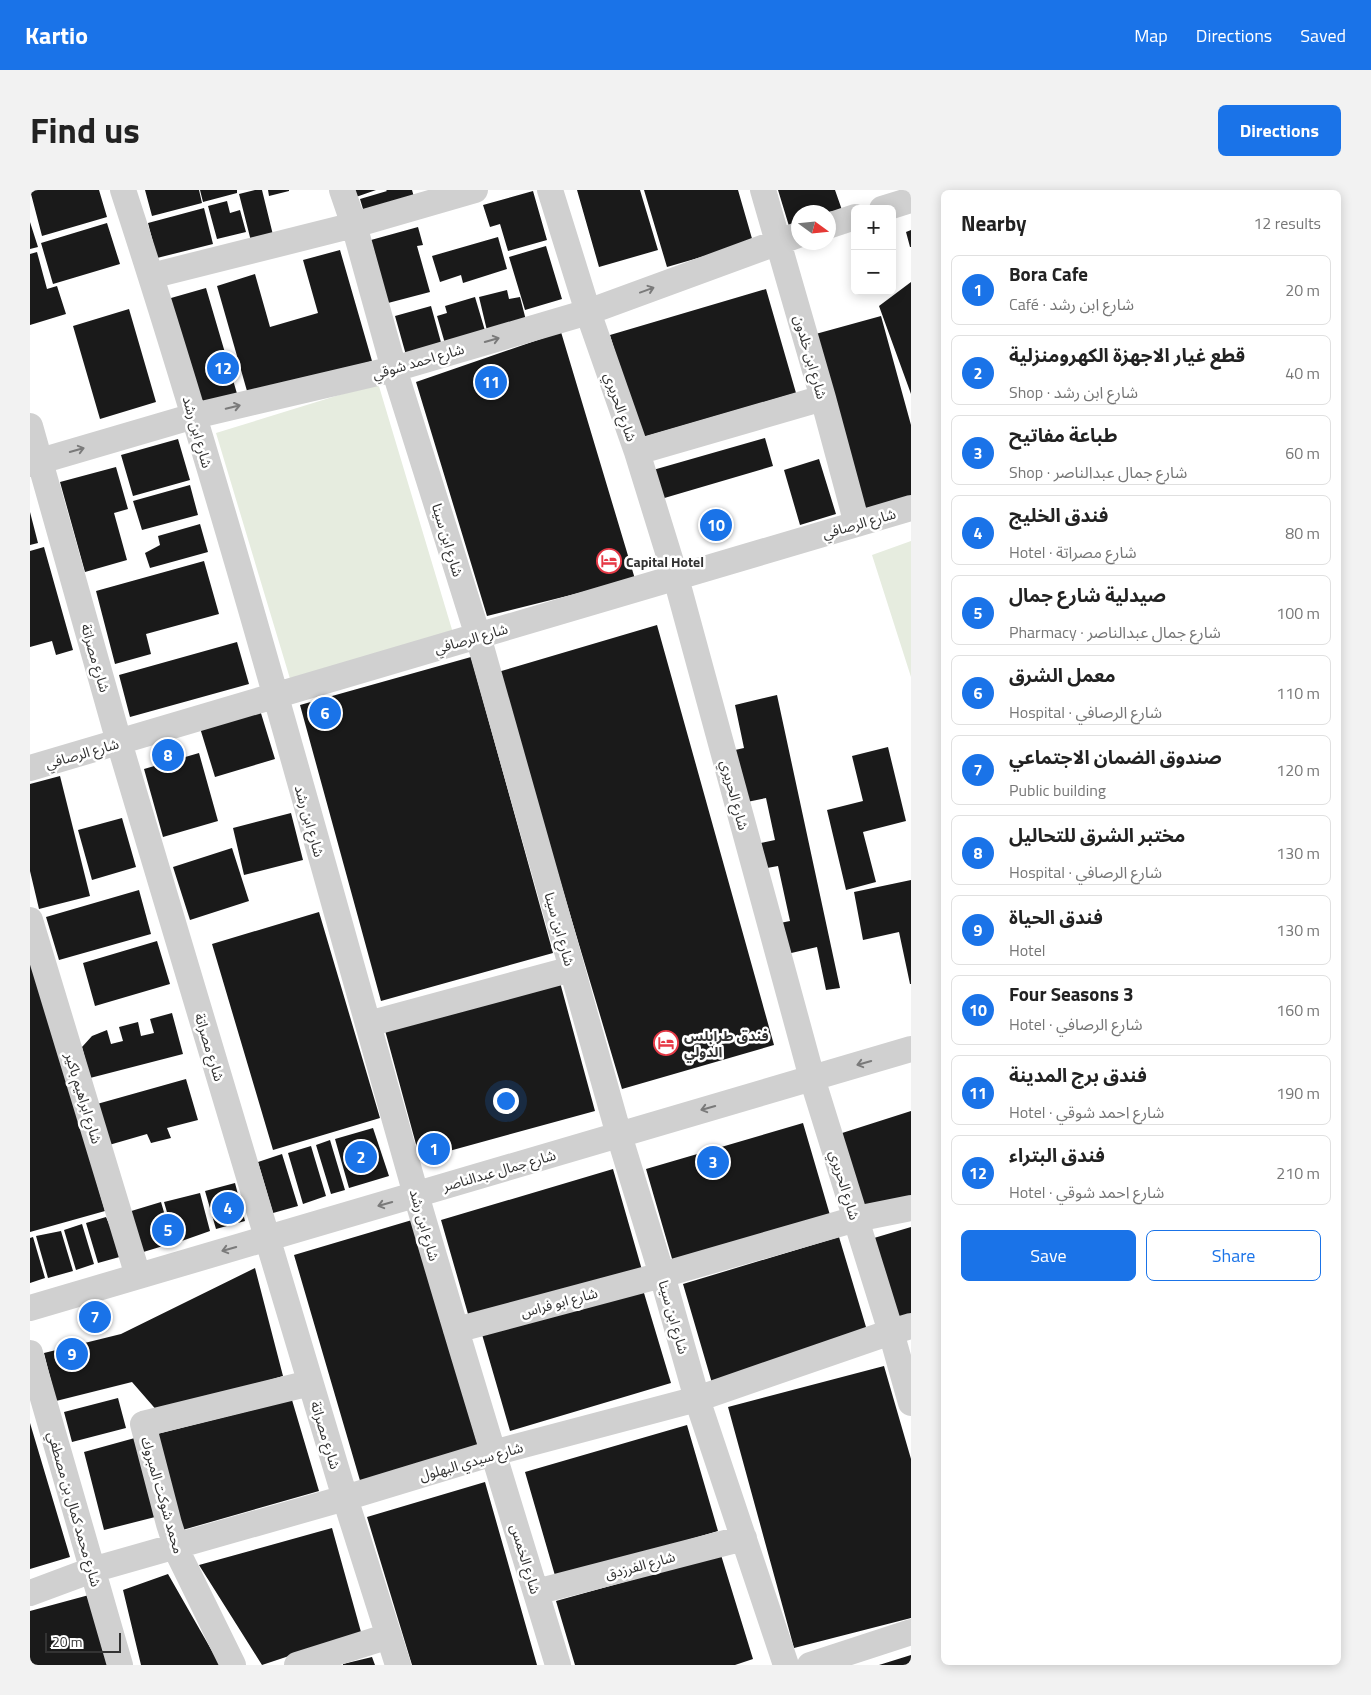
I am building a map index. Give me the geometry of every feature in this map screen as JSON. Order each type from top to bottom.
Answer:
[{"type":"street","name":"شارع ابن رشد","points":[[123,190],[194,416],[416,1194],[493,1453]]},
{"type":"street","name":"شارع ابن سينا","points":[[342,190],[354,225],[394,369],[478,636],[619,1135],[662,1275],[697,1399],[786,1665]]},
{"type":"street","points":[[151,276],[354,225],[475,190]]},
{"type":"street","name":"شارع الحريري","points":[[550,190],[588,312],[637,452],[676,578],[812,1078],[856,1219],[901,1329],[911,1404]]},
{"type":"street","name":"شارع ابن خلدون","points":[[763,190],[788,238],[823,398],[857,524]]},
{"type":"street","points":[[895,205],[911,200]]},
{"type":"street","points":[[836,223],[851,218]]},
{"type":"street","name":"شارع احمد شوقي","points":[[35,462],[194,416],[394,369],[588,312],[788,238]]},
{"type":"street","points":[[637,452],[823,398]]},
{"type":"street","name":"شارع مصراتة","points":[[30,426],[35,462],[344,1498],[398,1665]]},
{"type":"street","name":"شارع الرصافي","points":[[30,768],[911,508]]},
{"type":"street","name":"شارع ابراهيم باكير","points":[[30,920],[138,1276]]},
{"type":"street","points":[[368,1024],[572,969]]},
{"type":"street","name":"شارع جمال عبدالناصر","points":[[30,1308],[911,1049]]},
{"type":"street","name":"شارع ابو فراس","points":[[456,1330],[662,1275],[856,1219],[911,1208]]},
{"type":"street","name":"شارع سيدي البهلول","points":[[30,1593],[92,1570],[176,1545],[344,1498],[493,1453],[697,1399],[901,1329]]},
{"type":"street","name":"شارع محمد كمال بن مصطفي","points":[[30,1352],[120,1665]]},
{"type":"street","name":"محمد شوكت المبروك","points":[[233,1665],[180,1556],[144,1424],[310,1383]]},
{"type":"street","name":"شارع الخمس","points":[[493,1453],[558,1665]]},
{"type":"street","name":"شارع الفرزدق","points":[[536,1592],[744,1538]]},
{"type":"street","points":[[810,1665],[911,1632]]},
{"type":"street","points":[[297,1665],[389,1636]]},
{"type":"shaded area","points":[[378,383],[453,633],[291,682],[216,433]]},
{"type":"shaded area","points":[[911,541],[911,677],[872,555]]},
{"type":"building","points":[[30,190],[99,190],[107,217],[42,236]]},
{"type":"building","points":[[145,190],[199,190],[202,203],[152,216]]},
{"type":"building","points":[[200,190],[237,190],[237,193],[203,202]]},
{"type":"building","points":[[262,190],[274,239],[252,245],[239,194]]},
{"type":"building","points":[[268,190],[289,190],[289,191],[269,196]]},
{"type":"building","points":[[354,190],[376,190],[356,197]]},
{"type":"building","points":[[386,190],[412,190],[416,204],[366,219],[360,199]]},
{"type":"building","points":[[577,190],[640,190],[658,250],[599,267]]},
{"type":"building","points":[[644,190],[738,190],[753,242],[667,267]]},
{"type":"building","points":[[778,190],[835,190],[842,210],[836,211],[836,205],[791,205],[791,225],[789,226]]},
{"type":"building","points":[[533,191],[547,240],[508,251],[500,224],[490,227],[483,205]]},
{"type":"building","points":[[227,201],[230,213],[240,210],[246,232],[217,239],[208,206]]},
{"type":"building","points":[[204,208],[213,244],[157,258],[148,223]]},
{"type":"building","points":[[30,222],[38,247],[30,249]]},
{"type":"building","points":[[107,223],[120,264],[53,284],[41,243]]},
{"type":"building","points":[[418,227],[423,245],[417,246],[430,292],[388,303],[371,240]]},
{"type":"building","points":[[911,230],[911,247],[910,247],[906,232]]},
{"type":"building","points":[[498,237],[507,269],[463,283],[461,275],[440,282],[432,256]]},
{"type":"building","points":[[546,246],[562,299],[525,310],[509,257]]},
{"type":"building","points":[[340,250],[372,361],[249,398],[217,286],[255,274],[270,327],[318,313],[303,260]]},
{"type":"building","points":[[37,252],[47,289],[57,286],[66,314],[30,325],[30,254]]},
{"type":"building","points":[[911,282],[911,394],[879,306]]},
{"type":"building","points":[[206,288],[238,397],[196,410],[164,300]]},
{"type":"building","points":[[766,289],[796,393],[640,438],[610,335]]},
{"type":"building","points":[[507,290],[509,299],[520,297],[528,328],[489,339],[479,297]]},
{"type":"building","points":[[475,297],[486,334],[446,347],[437,316],[447,313],[445,306]]},
{"type":"building","points":[[431,306],[442,346],[406,355],[395,316]]},
{"type":"building","points":[[129,309],[156,402],[100,419],[73,326]]},
{"type":"building","points":[[881,316],[911,425],[911,501],[861,515],[812,335]]},
{"type":"building","points":[[561,332],[635,579],[487,616],[416,382]]},
{"type":"building","points":[[765,438],[773,466],[661,499],[653,470]]},
{"type":"building","points":[[178,439],[190,480],[133,496],[121,455]]},
{"type":"building","points":[[819,459],[836,514],[800,525],[784,470]]},
{"type":"building","points":[[116,467],[128,509],[114,513],[127,560],[85,572],[60,482]]},
{"type":"building","points":[[190,485],[198,515],[142,530],[133,501]]},
{"type":"building","points":[[30,512],[38,543],[30,545]]},
{"type":"building","points":[[200,524],[208,552],[150,568],[145,553],[160,545],[158,536]]},
{"type":"building","points":[[44,547],[73,650],[56,655],[52,641],[30,647],[30,551]]},
{"type":"building","points":[[204,561],[219,614],[146,634],[151,654],[115,664],[96,591]]},
{"type":"building","points":[[657,625],[774,1045],[622,1089],[498,672]]},
{"type":"building","points":[[237,642],[249,684],[130,717],[119,675]]},
{"type":"building","points":[[471,657],[553,953],[381,1001],[300,705]]},
{"type":"building","points":[[777,695],[840,988],[826,990],[817,947],[787,954],[780,923],[790,921],[778,866],[767,868],[761,843],[775,840],[766,798],[747,802],[735,750],[744,748],[735,705]]},
{"type":"building","points":[[260,710],[275,759],[215,777],[200,728]]},
{"type":"building","points":[[888,747],[906,821],[863,832],[876,882],[846,890],[827,810],[863,801],[852,756]]},
{"type":"building","points":[[199,753],[218,821],[163,837],[144,769]]},
{"type":"building","points":[[60,776],[90,896],[39,909],[30,871],[30,784]]},
{"type":"building","points":[[291,813],[303,860],[244,875],[233,828]]},
{"type":"building","points":[[122,818],[136,867],[92,880],[78,830]]},
{"type":"building","points":[[232,848],[249,901],[190,920],[173,867]]},
{"type":"building","points":[[911,880],[910,984],[899,932],[863,940],[854,892]]},
{"type":"building","points":[[139,890],[151,934],[59,960],[46,917]]},
{"type":"building","points":[[319,912],[380,1118],[273,1150],[212,944]]},
{"type":"building","points":[[157,941],[170,984],[95,1006],[83,963]]},
{"type":"building","points":[[30,952],[105,1211],[30,1232]]},
{"type":"building","points":[[558,975],[595,1111],[420,1159],[383,1023]]},
{"type":"building","points":[[172,1013],[183,1054],[90,1078],[82,1047],[92,1036],[107,1030],[111,1044],[123,1041],[119,1027],[138,1022],[141,1036],[154,1033],[150,1019]]},
{"type":"building","points":[[186,1079],[198,1120],[167,1128],[171,1138],[151,1143],[147,1134],[109,1145],[97,1104]]},
{"type":"building","points":[[911,1111],[911,1200],[864,1214],[839,1134]]},
{"type":"building","points":[[803,1123],[832,1222],[675,1269],[646,1169]]},
{"type":"building","points":[[373,1128],[389,1176],[349,1188],[335,1139]]},
{"type":"building","points":[[330,1140],[345,1190],[331,1194],[316,1145]]},
{"type":"building","points":[[311,1146],[326,1196],[303,1204],[288,1153]]},
{"type":"building","points":[[282,1154],[298,1206],[273,1213],[258,1162]]},
{"type":"building","points":[[613,1169],[642,1270],[470,1321],[441,1220]]},
{"type":"building","points":[[235,1183],[245,1221],[216,1229],[205,1191]]},
{"type":"building","points":[[200,1193],[210,1231],[176,1243],[164,1202]]},
{"type":"building","points":[[161,1202],[173,1243],[140,1253],[128,1212]]},
{"type":"building","points":[[106,1217],[123,1256],[98,1263],[86,1223]]},
{"type":"building","points":[[412,1220],[479,1449],[361,1484],[294,1255]]},
{"type":"building","points":[[82,1224],[94,1264],[76,1270],[64,1230]]},
{"type":"building","points":[[911,1227],[911,1326],[901,1329],[874,1238]]},
{"type":"building","points":[[61,1231],[73,1271],[48,1278],[36,1236]]},
{"type":"building","points":[[33,1237],[45,1278],[30,1283],[30,1238]]},
{"type":"building","points":[[839,1237],[869,1337],[712,1383],[683,1284]]},
{"type":"building","points":[[255,1268],[283,1376],[159,1413],[132,1382],[56,1401],[44,1353],[121,1334]]},
{"type":"building","points":[[641,1283],[671,1383],[510,1431],[481,1331]]},
{"type":"building","points":[[884,1366],[911,1459],[911,1618],[794,1648],[728,1407]]},
{"type":"building","points":[[118,1398],[126,1428],[72,1442],[64,1412]]},
{"type":"building","points":[[292,1400],[319,1491],[179,1531],[149,1436]]},
{"type":"building","points":[[30,1423],[70,1557],[30,1569]]},
{"type":"building","points":[[687,1425],[718,1531],[556,1579],[525,1472]]},
{"type":"building","points":[[142,1436],[163,1515],[104,1530],[84,1452]]},
{"type":"building","points":[[485,1482],[537,1665],[412,1665],[367,1517]]},
{"type":"building","points":[[332,1528],[361,1632],[262,1665],[199,1565]]},
{"type":"building","points":[[721,1555],[753,1659],[735,1665],[575,1665],[556,1601]]},
{"type":"building","points":[[168,1574],[220,1665],[141,1665],[123,1590]]},
{"type":"building","points":[[89,1595],[108,1665],[30,1665],[30,1611]]},
{"type":"building","points":[[911,1655],[911,1665],[879,1665]]},
{"type":"building","points":[[372,1657],[375,1665],[343,1665],[343,1664]]},
{"type":"place","name":"فندق البتراء","points":[[223,368]]},
{"type":"place","name":"فندق برج المدينة","points":[[491,382]]},
{"type":"place","name":"Four Seasons 3","points":[[716,525]]},
{"type":"place","name":"Capital Hotel","points":[[609,561]]},
{"type":"place","name":"معمل الشرق","points":[[325,713]]},
{"type":"place","name":"مختبر الشرق للتحاليل","points":[[168,755]]},
{"type":"place","name":"فندق طرابلس الدولي","points":[[666,1043]]},
{"type":"place","name":"Bora Cafe","points":[[434,1149]]},
{"type":"place","name":"قطع غيار الاجهزة الكهرومنزلية","points":[[361,1157]]},
{"type":"place","name":"طباعة مفاتيح","points":[[713,1162]]},
{"type":"place","name":"فندق الخليج","points":[[228,1208]]},
{"type":"place","name":"صيدلية شارع جمال","points":[[168,1230]]},
{"type":"place","name":"صندوق الضمان الاجتماعي","points":[[95,1317]]},
{"type":"place","name":"فندق الحياة","points":[[72,1354]]}]
